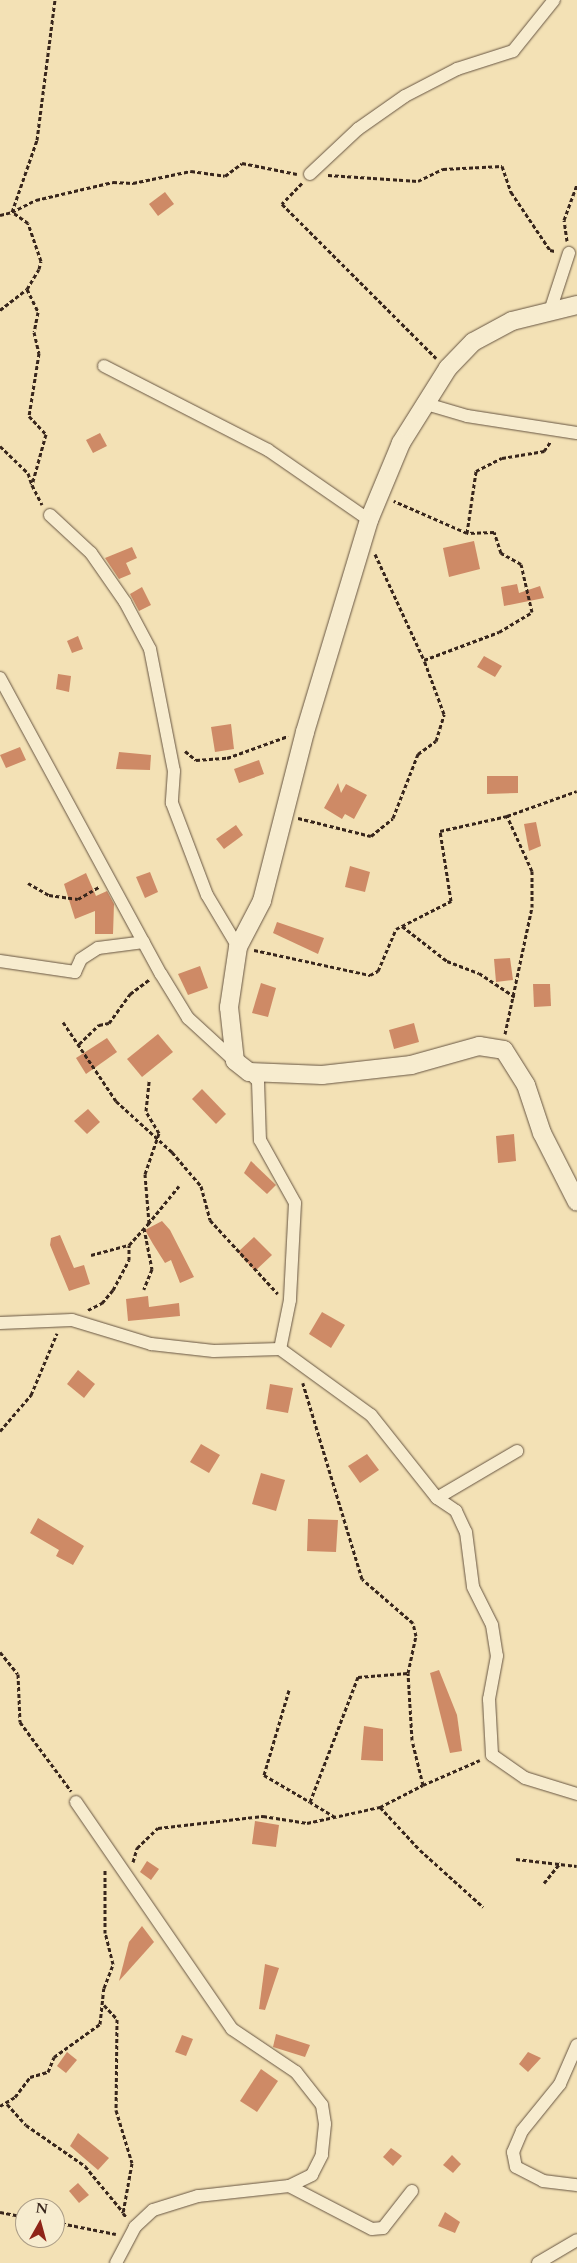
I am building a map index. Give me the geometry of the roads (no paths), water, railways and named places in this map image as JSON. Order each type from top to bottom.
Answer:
[{"type":"street","points":[[310,174],[358,129],[405,96],[458,69],[513,51],[554,0]]},
{"type":"street","points":[[552,308],[569,253]]},
{"type":"street","points":[[235,1060],[229,1007],[238,947],[262,902],[305,732],[366,539],[369,520],[378,494],[423,403],[448,368],[473,342],[512,321],[552,308],[577,305]]},
{"type":"street","points":[[104,366],[268,450],[369,520]]},
{"type":"street","points":[[423,403],[467,416],[577,434]]},
{"type":"street","points":[[50,515],[91,553],[125,602],[150,648],[174,771],[172,803],[180,829],[207,895],[238,947]]},
{"type":"street","points":[[0,678],[113,879],[161,974],[188,1018],[258,1082],[260,1140],[295,1203],[290,1300],[280,1349]]},
{"type":"street","points":[[0,961],[75,972],[82,959],[98,948],[144,942]]},
{"type":"street","points":[[249,1072],[322,1075],[411,1066],[479,1046],[504,1050],[526,1085],[542,1133],[577,1202]]},
{"type":"street","points":[[0,1323],[72,1320],[151,1344],[214,1351],[280,1349],[371,1415],[437,1498],[456,1511],[466,1532],[473,1587],[492,1626],[497,1656],[489,1699],[492,1755],[525,1778],[577,1794]]},
{"type":"street","points":[[437,1498],[517,1451]]},
{"type":"street","points":[[76,1802],[128,1875],[232,2029],[296,2072],[322,2105],[322,2156],[312,2175],[290,2186],[198,2196],[153,2210],[132,2232],[116,2263]]},
{"type":"street","points":[[577,2044],[560,2084],[522,2131],[512,2152],[516,2167],[543,2181],[577,2185]]},
{"type":"street","points":[[290,2186],[372,2229],[383,2228],[412,2191]]},
{"type":"street","points":[[538,2263],[577,2240]]}]
